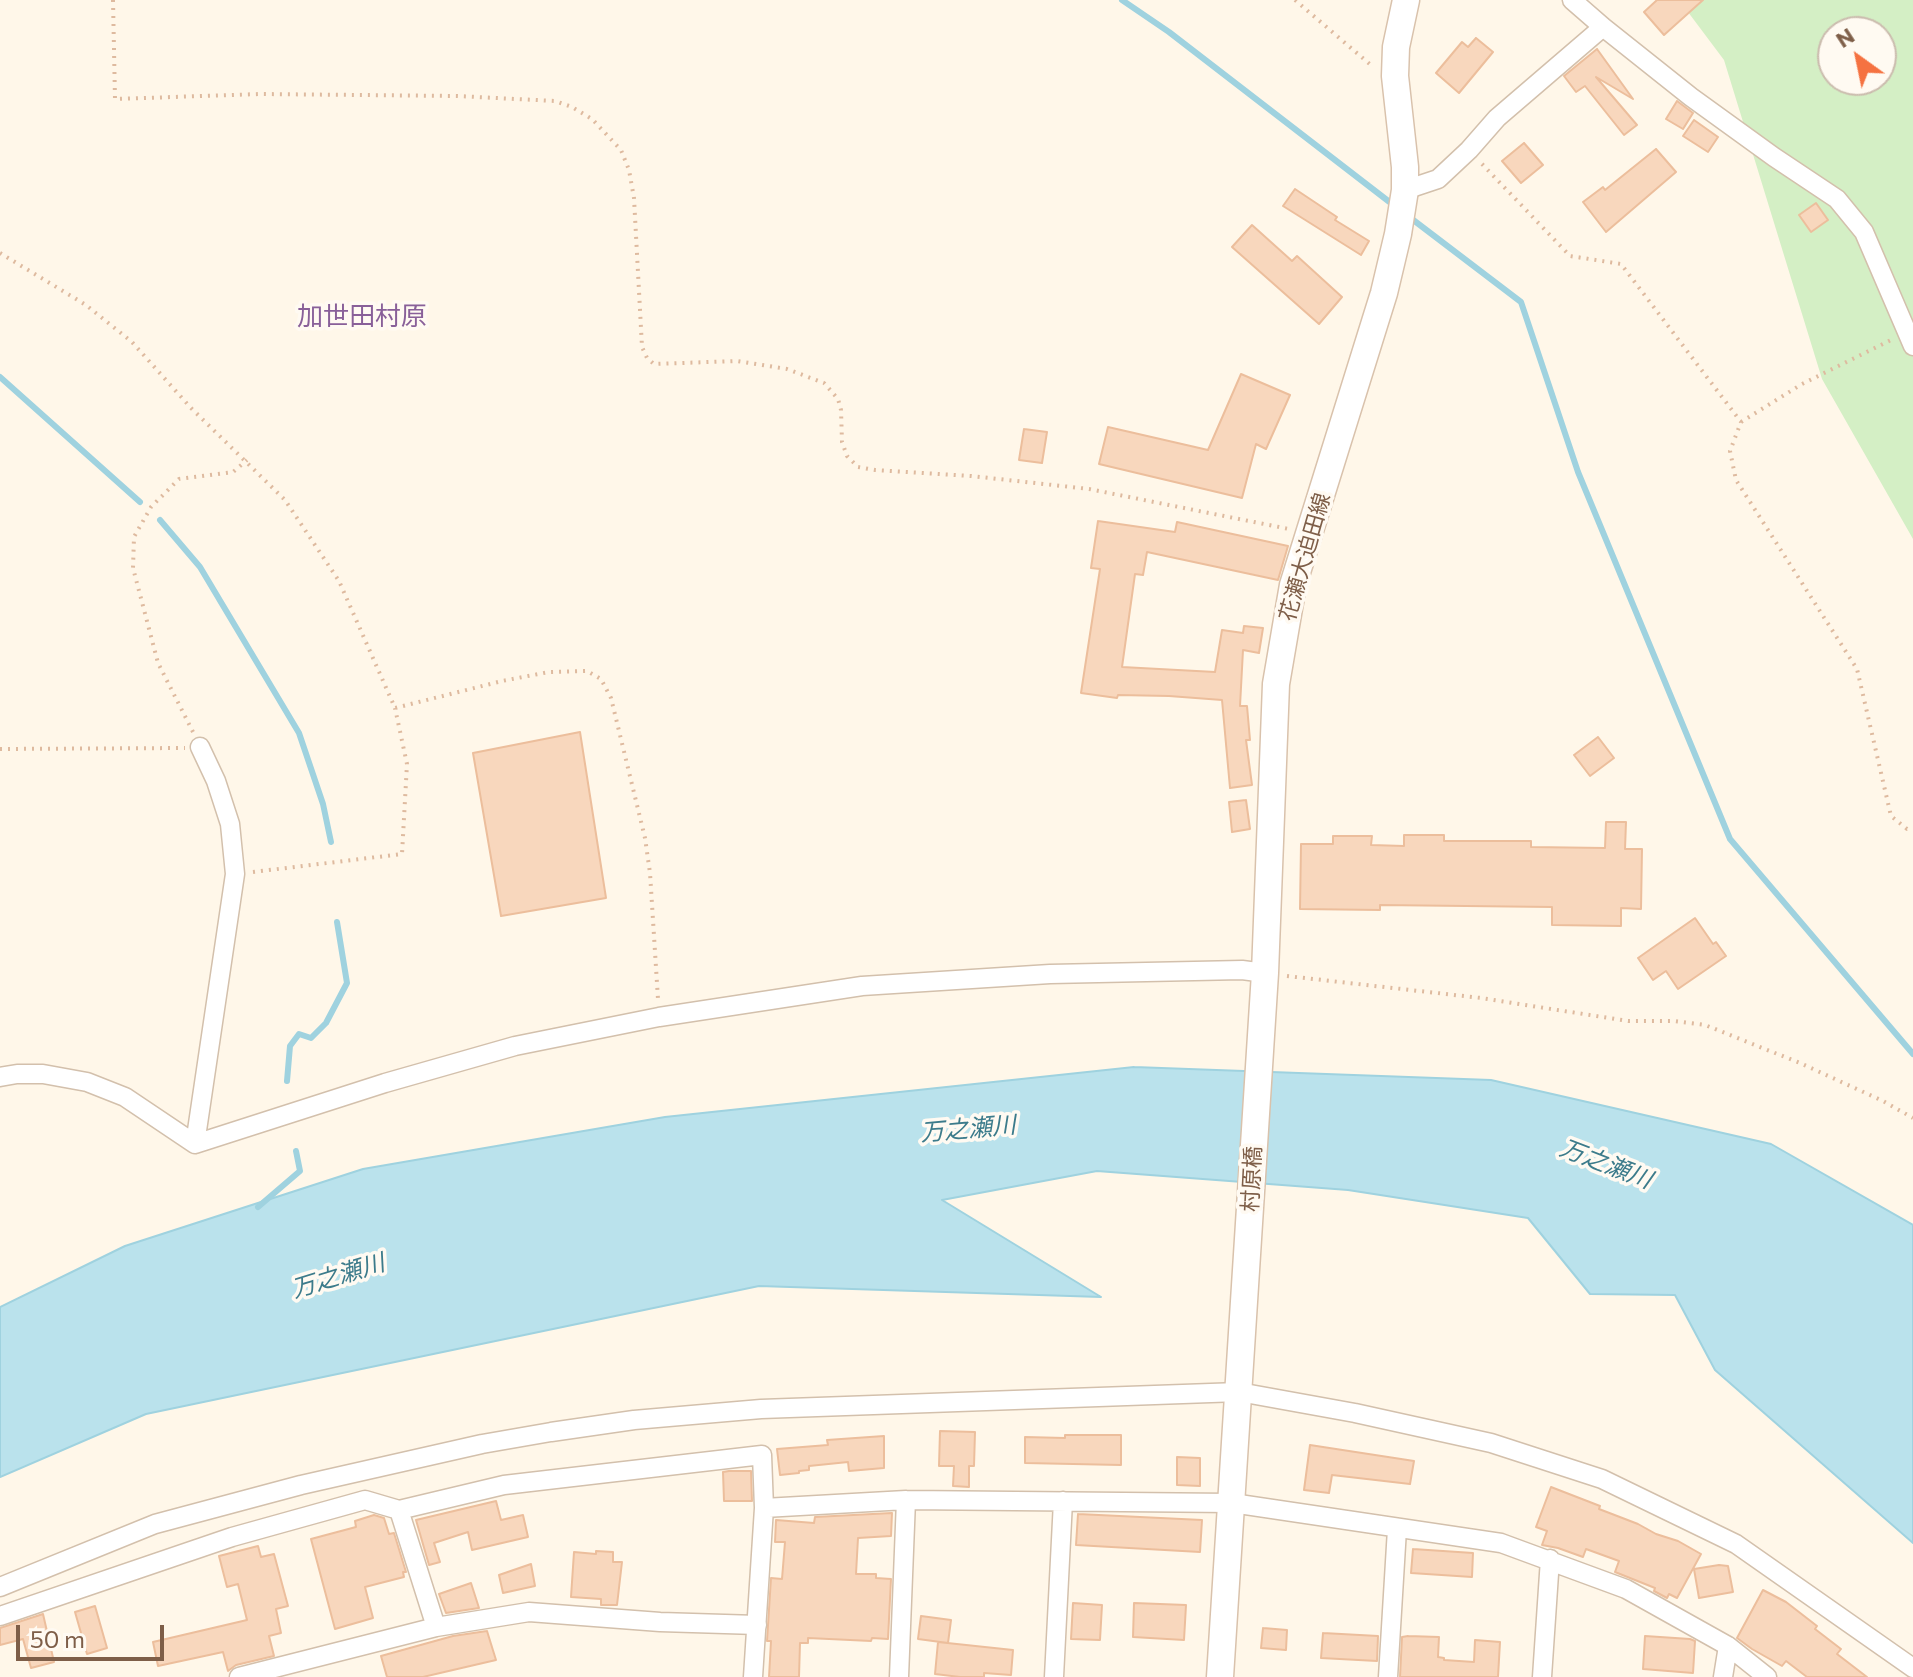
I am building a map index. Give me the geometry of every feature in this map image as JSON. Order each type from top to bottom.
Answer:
[{"type":"street","name":"花瀬大迫田線","points":[[1265,978],[1276,684],[1293,585],[1392,264],[1405,190],[1396,47],[1406,0]]},
{"type":"street","points":[[1572,0],[1715,114],[1837,199],[1864,232],[1910,340]]},
{"type":"street","points":[[1405,190],[1438,179],[1497,118],[1603,27]]},
{"type":"street","points":[[195,1144],[235,874],[230,824],[216,781],[200,747]]},
{"type":"street","points":[[195,1144],[385,1083],[515,1046],[659,1017],[862,986],[1050,974],[1242,970],[1265,978]]},
{"type":"street","name":"村原橋","points":[[1220,1677],[1265,978]]},
{"type":"street","points":[[0,1077],[43,1074],[87,1082],[125,1097],[195,1144]]},
{"type":"street","points":[[0,1587],[155,1524],[301,1485],[482,1444],[565,1430],[634,1420],[761,1409],[1240,1384],[1491,1443],[1602,1479],[1736,1544],[1908,1670]]},
{"type":"street","points":[[0,1616],[232,1537],[365,1500],[399,1510],[504,1485],[762,1455],[764,1508],[753,1677]]},
{"type":"street","points":[[899,1677],[906,1500]]},
{"type":"street","points":[[764,1508],[906,1500],[1232,1503],[1501,1543],[1626,1589],[1728,1646],[1767,1677]]},
{"type":"street","points":[[1054,1677],[1063,1501]]},
{"type":"street","points":[[399,1510],[436,1627]]},
{"type":"street","points":[[1388,1677],[1397,1529]]},
{"type":"street","points":[[1542,1677],[1550,1559]]},
{"type":"street","points":[[239,1677],[436,1627],[529,1612],[660,1622],[757,1625]]},
{"type":"street","points":[[1723,1677],[1728,1646]]},
{"type":"path","points":[[113,0],[115,99],[260,94],[457,96],[555,101],[592,119],[621,150],[629,170],[634,198],[642,347],[647,358],[654,364],[737,361],[787,369],[824,383],[838,399],[842,442],[847,456],[858,467],[1089,489],[1311,533]]},
{"type":"path","points":[[1295,0],[1369,62],[1398,97]]},
{"type":"path","points":[[1469,150],[1570,256],[1621,264],[1741,422]]},
{"type":"path","points":[[0,253],[86,305],[132,342],[191,408],[285,500],[339,581],[395,708],[407,764],[402,854],[235,874]]},
{"type":"path","points":[[1910,340],[1859,354],[1802,384],[1741,422],[1730,451],[1736,480],[1857,669],[1891,816],[1907,829],[1913,828]]},
{"type":"path","points":[[0,749],[200,747],[158,663],[133,568],[134,537],[151,507],[179,479],[233,472],[247,460]]},
{"type":"path","points":[[395,708],[549,672],[587,671],[601,679],[611,698],[645,838],[659,1017]]},
{"type":"path","points":[[1265,978],[1481,998],[1628,1021],[1705,1025],[1800,1063],[1913,1118]]},
{"type":"green space","points":[[1679,0],[1913,0],[1913,539],[1822,379],[1724,60]]},
{"type":"water","name":"万之瀬川","points":[[1134,1067],[1491,1080],[1771,1144],[1913,1225],[1913,1543],[1715,1370],[1675,1295],[1590,1294],[1528,1218],[1348,1190],[1097,1171],[942,1200],[1101,1297],[759,1286],[146,1414],[0,1477],[0,1307],[125,1246],[363,1169],[665,1117]]},
{"type":"building","points":[[1657,0],[1703,0],[1664,35],[1644,12]]},
{"type":"building","points":[[1476,38],[1493,52],[1459,93],[1436,73],[1462,42],[1468,47]]},
{"type":"building","points":[[1597,49],[1633,99],[1596,77],[1637,125],[1624,135],[1585,86],[1576,92],[1564,76]]},
{"type":"building","points":[[1677,101],[1693,113],[1683,129],[1666,119]]},
{"type":"building","points":[[1694,120],[1718,137],[1708,152],[1683,136]]},
{"type":"building","points":[[1524,143],[1543,165],[1521,183],[1502,161]]},
{"type":"building","points":[[1656,149],[1676,172],[1606,232],[1583,202],[1603,187],[1605,190]]},
{"type":"building","points":[[1295,189],[1369,241],[1361,255],[1283,206]]},
{"type":"building","points":[[1816,203],[1828,220],[1811,232],[1799,215]]},
{"type":"building","points":[[1252,225],[1292,261],[1297,256],[1342,297],[1319,324],[1232,247]]},
{"type":"building","points":[[1241,374],[1290,395],[1266,449],[1256,444],[1242,498],[1099,464],[1108,427],[1208,450]]},
{"type":"building","points":[[1024,429],[1047,432],[1042,463],[1019,460]]},
{"type":"building","points":[[1098,521],[1175,532],[1177,522],[1288,546],[1278,580],[1147,552],[1143,575],[1135,574],[1122,667],[1215,672],[1222,630],[1243,633],[1244,626],[1263,628],[1259,653],[1243,650],[1240,706],[1247,706],[1250,740],[1246,740],[1252,785],[1230,788],[1222,700],[1118,695],[1117,698],[1081,693],[1100,569],[1091,568]]},
{"type":"building","points":[[580,732],[606,898],[501,916],[473,753]]},
{"type":"building","points":[[1598,737],[1614,758],[1590,776],[1574,755]]},
{"type":"building","points":[[1246,800],[1250,829],[1232,832],[1229,802]]},
{"type":"building","points":[[1606,822],[1626,822],[1625,849],[1642,849],[1641,909],[1621,908],[1621,926],[1552,925],[1552,907],[1380,905],[1380,910],[1300,909],[1301,844],[1333,844],[1333,836],[1372,836],[1371,845],[1404,846],[1404,835],[1444,835],[1444,841],[1531,841],[1531,847],[1605,848]]},
{"type":"building","points":[[1695,918],[1713,944],[1716,942],[1726,956],[1678,989],[1666,971],[1653,980],[1638,958]]},
{"type":"building","points":[[940,1431],[975,1432],[974,1466],[969,1466],[969,1487],[953,1486],[954,1466],[939,1466]]},
{"type":"building","points":[[1065,1435],[1121,1435],[1121,1465],[1025,1463],[1025,1437],[1065,1438]]},
{"type":"building","points":[[884,1436],[884,1468],[849,1471],[848,1462],[809,1466],[809,1470],[780,1475],[777,1449],[828,1445],[827,1440]]},
{"type":"building","points":[[1310,1445],[1414,1461],[1410,1484],[1332,1475],[1329,1493],[1304,1490]]},
{"type":"building","points":[[1177,1457],[1200,1458],[1200,1486],[1177,1485]]},
{"type":"building","points":[[751,1471],[752,1501],[724,1501],[723,1472]]},
{"type":"building","points":[[1551,1487],[1600,1506],[1599,1509],[1678,1541],[1701,1554],[1677,1598],[1669,1594],[1667,1598],[1654,1591],[1655,1588],[1615,1572],[1619,1561],[1586,1549],[1583,1557],[1542,1545],[1547,1531],[1536,1527]]},
{"type":"building","points":[[496,1501],[501,1520],[523,1515],[528,1537],[472,1550],[468,1532],[434,1543],[440,1562],[429,1565],[416,1520]]},
{"type":"building","points":[[892,1513],[891,1536],[858,1538],[856,1574],[876,1574],[876,1578],[891,1579],[888,1639],[808,1638],[808,1643],[800,1643],[799,1677],[769,1677],[771,1641],[767,1641],[771,1578],[782,1579],[785,1542],[775,1542],[776,1520],[814,1523],[815,1517]]},
{"type":"building","points":[[1078,1514],[1202,1520],[1200,1552],[1076,1545]]},
{"type":"building","points":[[374,1515],[384,1518],[389,1534],[394,1533],[406,1572],[403,1572],[404,1577],[365,1587],[373,1618],[335,1629],[311,1539],[356,1527],[355,1521]]},
{"type":"building","points":[[258,1546],[261,1557],[274,1554],[288,1606],[276,1609],[281,1633],[269,1636],[274,1656],[236,1665],[228,1671],[223,1652],[158,1666],[153,1642],[247,1620],[238,1584],[227,1587],[219,1556]]},
{"type":"building","points":[[1413,1549],[1473,1553],[1472,1577],[1411,1573]]},
{"type":"building","points":[[596,1551],[613,1552],[613,1562],[622,1562],[617,1605],[601,1605],[601,1599],[571,1597],[574,1552],[596,1554]]},
{"type":"building","points":[[531,1564],[535,1586],[503,1593],[499,1575]]},
{"type":"building","points":[[1728,1566],[1733,1592],[1699,1598],[1694,1569]]},
{"type":"building","points":[[471,1583],[479,1608],[446,1613],[439,1594]]},
{"type":"building","points":[[1763,1590],[1786,1602],[1817,1626],[1815,1629],[1841,1649],[1837,1654],[1867,1677],[1807,1677],[1786,1661],[1782,1666],[1737,1638]]},
{"type":"building","points":[[1073,1603],[1102,1605],[1100,1640],[1071,1639]]},
{"type":"building","points":[[1134,1603],[1186,1605],[1184,1640],[1133,1637]]},
{"type":"building","points":[[95,1606],[107,1648],[87,1654],[75,1612]]},
{"type":"building","points":[[43,1614],[54,1662],[31,1668],[23,1639],[0,1645],[0,1628]]},
{"type":"building","points":[[921,1616],[951,1620],[948,1643],[918,1639]]},
{"type":"building","points":[[1263,1628],[1287,1630],[1286,1650],[1261,1648]]},
{"type":"building","points":[[487,1631],[496,1660],[423,1677],[387,1677],[381,1656],[453,1636]]},
{"type":"building","points":[[1323,1633],[1378,1636],[1377,1661],[1321,1658]]},
{"type":"building","points":[[1645,1636],[1695,1641],[1693,1673],[1643,1669]]},
{"type":"building","points":[[1402,1637],[1439,1637],[1438,1657],[1474,1662],[1475,1640],[1500,1642],[1498,1677],[1400,1677]]},
{"type":"building","points":[[938,1642],[1013,1650],[1011,1675],[984,1673],[984,1677],[960,1677],[935,1674]]},
{"type":"waterway","points":[[1122,0],[1169,32],[1396,207]]},
{"type":"waterway","points":[[1408,216],[1521,302],[1578,472],[1730,839],[1913,1054]]},
{"type":"waterway","points":[[0,377],[140,502]]},
{"type":"waterway","points":[[160,520],[200,567],[299,733],[323,804],[331,842]]},
{"type":"waterway","points":[[287,1081],[290,1046],[299,1034],[311,1038],[326,1023],[347,983],[337,922]]},
{"type":"waterway","points":[[258,1207],[300,1171],[296,1151]]},
{"type":"district","name":"加世田村原","points":[[362,316]]}]
